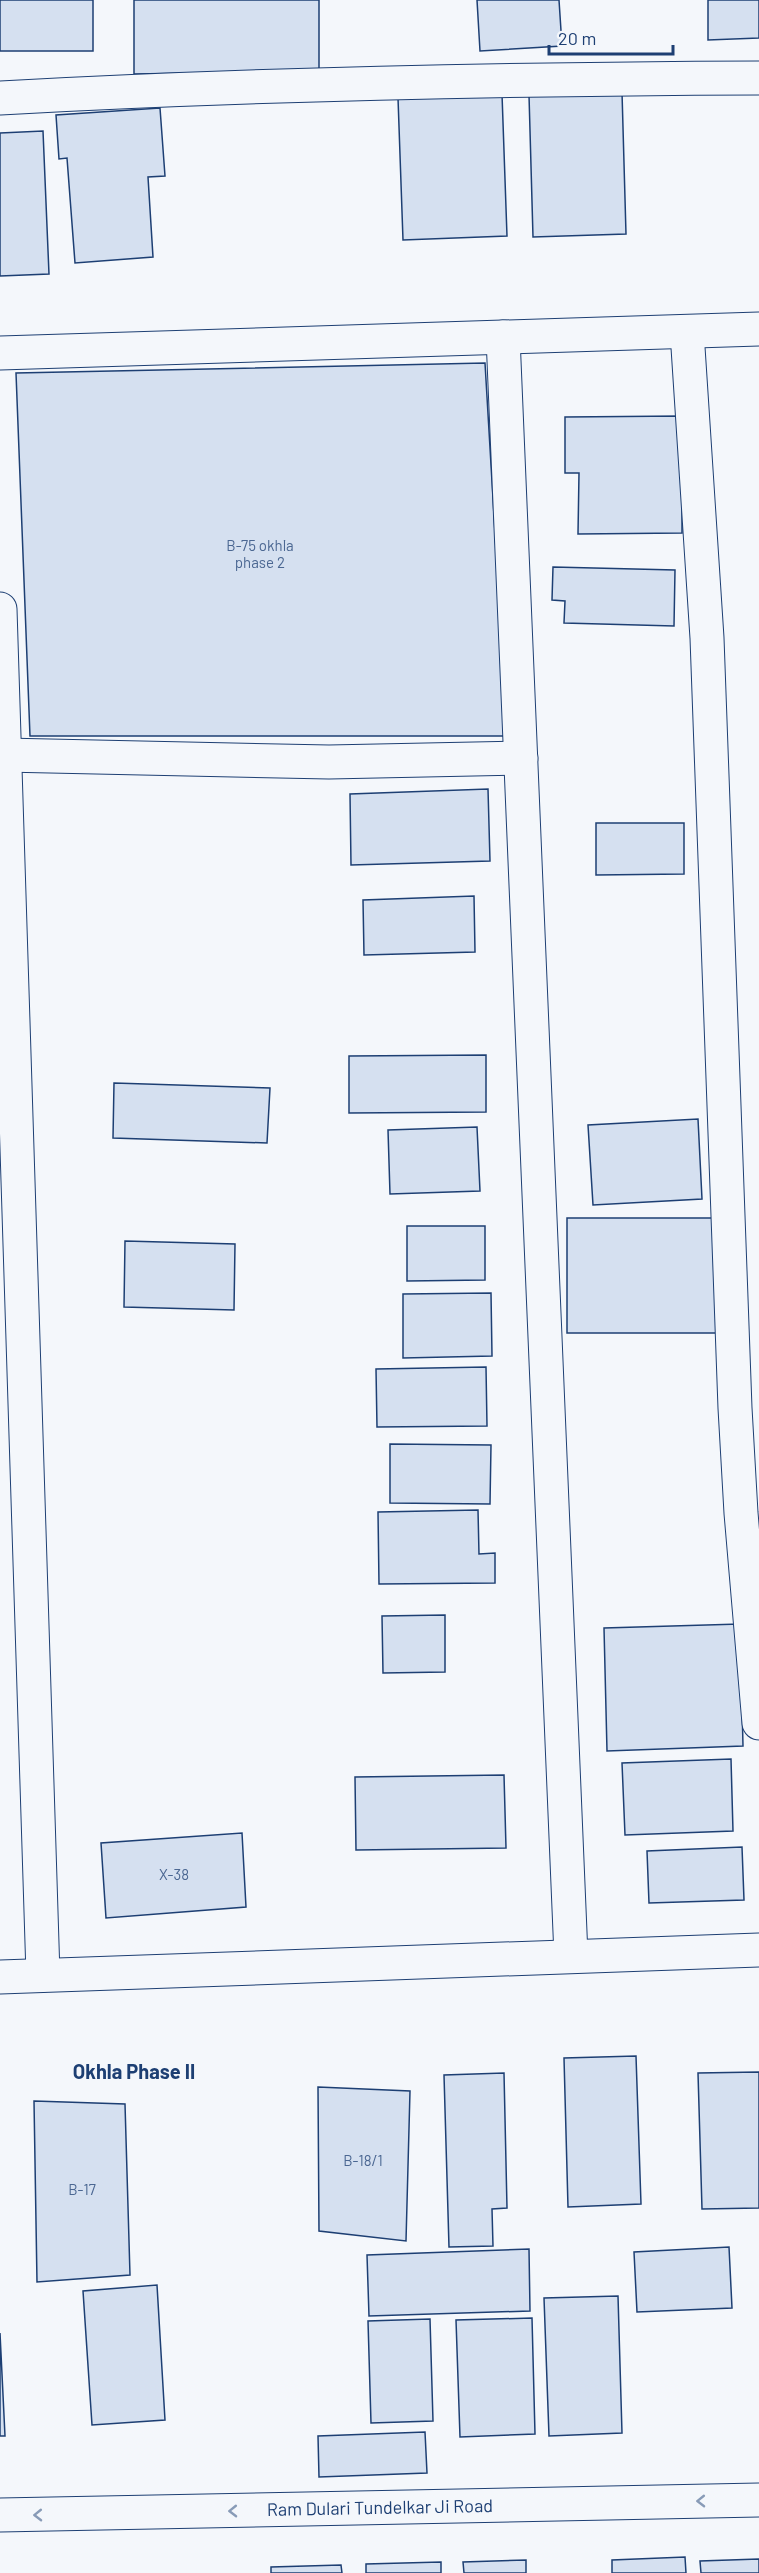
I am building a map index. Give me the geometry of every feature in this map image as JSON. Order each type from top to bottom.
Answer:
[{"type":"street","points":[[0,98],[130,91],[518,80],[759,78]]},
{"type":"street","points":[[0,353],[759,329]]},
{"type":"street","points":[[687,332],[708,650],[736,1419],[759,1723]]},
{"type":"street","points":[[503,337],[571,1956]]},
{"type":"street","points":[[0,609],[43,1975]]},
{"type":"street","points":[[4,755],[329,762],[521,758]]},
{"type":"street","points":[[0,1977],[759,1950]]},
{"type":"street","name":"Ram Dulari Tundelkar Ji Road","points":[[0,2515],[759,2500]]},
{"type":"building","points":[[0,0],[93,0],[93,51],[0,51]]},
{"type":"building","points":[[134,0],[319,0],[319,71],[134,74]]},
{"type":"building","points":[[477,0],[559,0],[562,46],[480,51]]},
{"type":"building","points":[[708,0],[759,0],[759,38],[708,40]]},
{"type":"building","points":[[622,92],[626,234],[533,237],[529,95]]},
{"type":"building","points":[[502,94],[507,236],[403,240],[398,98]]},
{"type":"building","points":[[160,108],[165,176],[148,177],[153,257],[75,263],[67,158],[59,159],[56,115]]},
{"type":"building","points":[[43,131],[49,274],[0,276],[0,133]]},
{"type":"building","points":[[485,363],[507,736],[30,736],[16,373]]},
{"type":"building","points":[[682,416],[682,533],[578,534],[579,473],[565,473],[565,417]]},
{"type":"building","points":[[553,567],[675,570],[674,626],[564,623],[565,601],[552,600]]},
{"type":"building","points":[[488,789],[490,861],[351,865],[350,794]]},
{"type":"building","points":[[596,823],[684,823],[684,874],[596,875]]},
{"type":"building","points":[[474,896],[475,952],[364,955],[363,900]]},
{"type":"building","points":[[486,1055],[486,1112],[349,1113],[349,1056]]},
{"type":"building","points":[[114,1083],[270,1088],[267,1143],[113,1138]]},
{"type":"building","points":[[698,1119],[702,1199],[593,1205],[588,1125]]},
{"type":"building","points":[[477,1127],[480,1191],[390,1194],[388,1130]]},
{"type":"building","points":[[567,1218],[722,1218],[722,1333],[567,1333]]},
{"type":"building","points":[[407,1226],[485,1226],[485,1280],[407,1281]]},
{"type":"building","points":[[125,1241],[235,1244],[234,1310],[124,1307]]},
{"type":"building","points":[[491,1293],[492,1356],[403,1358],[403,1294]]},
{"type":"building","points":[[486,1367],[487,1426],[377,1427],[376,1369]]},
{"type":"building","points":[[390,1444],[491,1445],[490,1504],[390,1503]]},
{"type":"building","points":[[478,1510],[479,1554],[495,1553],[495,1583],[379,1584],[378,1512]]},
{"type":"building","points":[[445,1615],[445,1672],[383,1673],[382,1616]]},
{"type":"building","points":[[740,1624],[743,1746],[607,1751],[604,1628]]},
{"type":"building","points":[[731,1759],[733,1831],[625,1835],[622,1763]]},
{"type":"building","points":[[504,1775],[506,1848],[356,1850],[355,1777]]},
{"type":"building","points":[[242,1833],[246,1907],[106,1918],[101,1843]]},
{"type":"building","points":[[742,1847],[744,1900],[649,1903],[647,1851]]},
{"type":"building","points":[[636,2056],[641,2204],[568,2207],[564,2058]]},
{"type":"building","points":[[759,2072],[759,2208],[702,2209],[698,2073]]},
{"type":"building","points":[[504,2073],[507,2208],[492,2209],[493,2246],[449,2247],[444,2075]]},
{"type":"building","points":[[318,2087],[410,2091],[406,2241],[319,2231]]},
{"type":"building","points":[[34,2101],[125,2104],[130,2275],[37,2282]]},
{"type":"building","points":[[729,2247],[732,2308],[637,2312],[634,2252]]},
{"type":"building","points":[[529,2249],[530,2311],[369,2316],[367,2255]]},
{"type":"building","points":[[157,2285],[165,2420],[92,2425],[83,2291]]},
{"type":"building","points":[[618,2296],[622,2433],[549,2436],[544,2298]]},
{"type":"building","points":[[532,2318],[535,2434],[460,2437],[456,2320]]},
{"type":"building","points":[[430,2319],[433,2421],[371,2423],[368,2321]]},
{"type":"building","points":[[0,2333],[5,2436],[0,2436]]},
{"type":"building","points":[[425,2432],[427,2473],[319,2477],[318,2436]]},
{"type":"building","points":[[685,2557],[686,2573],[612,2573],[612,2560]]},
{"type":"building","points":[[759,2559],[759,2573],[701,2573],[700,2561]]},
{"type":"building","points":[[526,2560],[526,2573],[464,2573],[463,2562]]},
{"type":"building","points":[[441,2562],[441,2573],[366,2573],[366,2564]]},
{"type":"building","points":[[341,2565],[342,2573],[271,2573],[271,2567]]},
{"type":"district","name":"Okhla Phase II","points":[[134,2072]]}]
